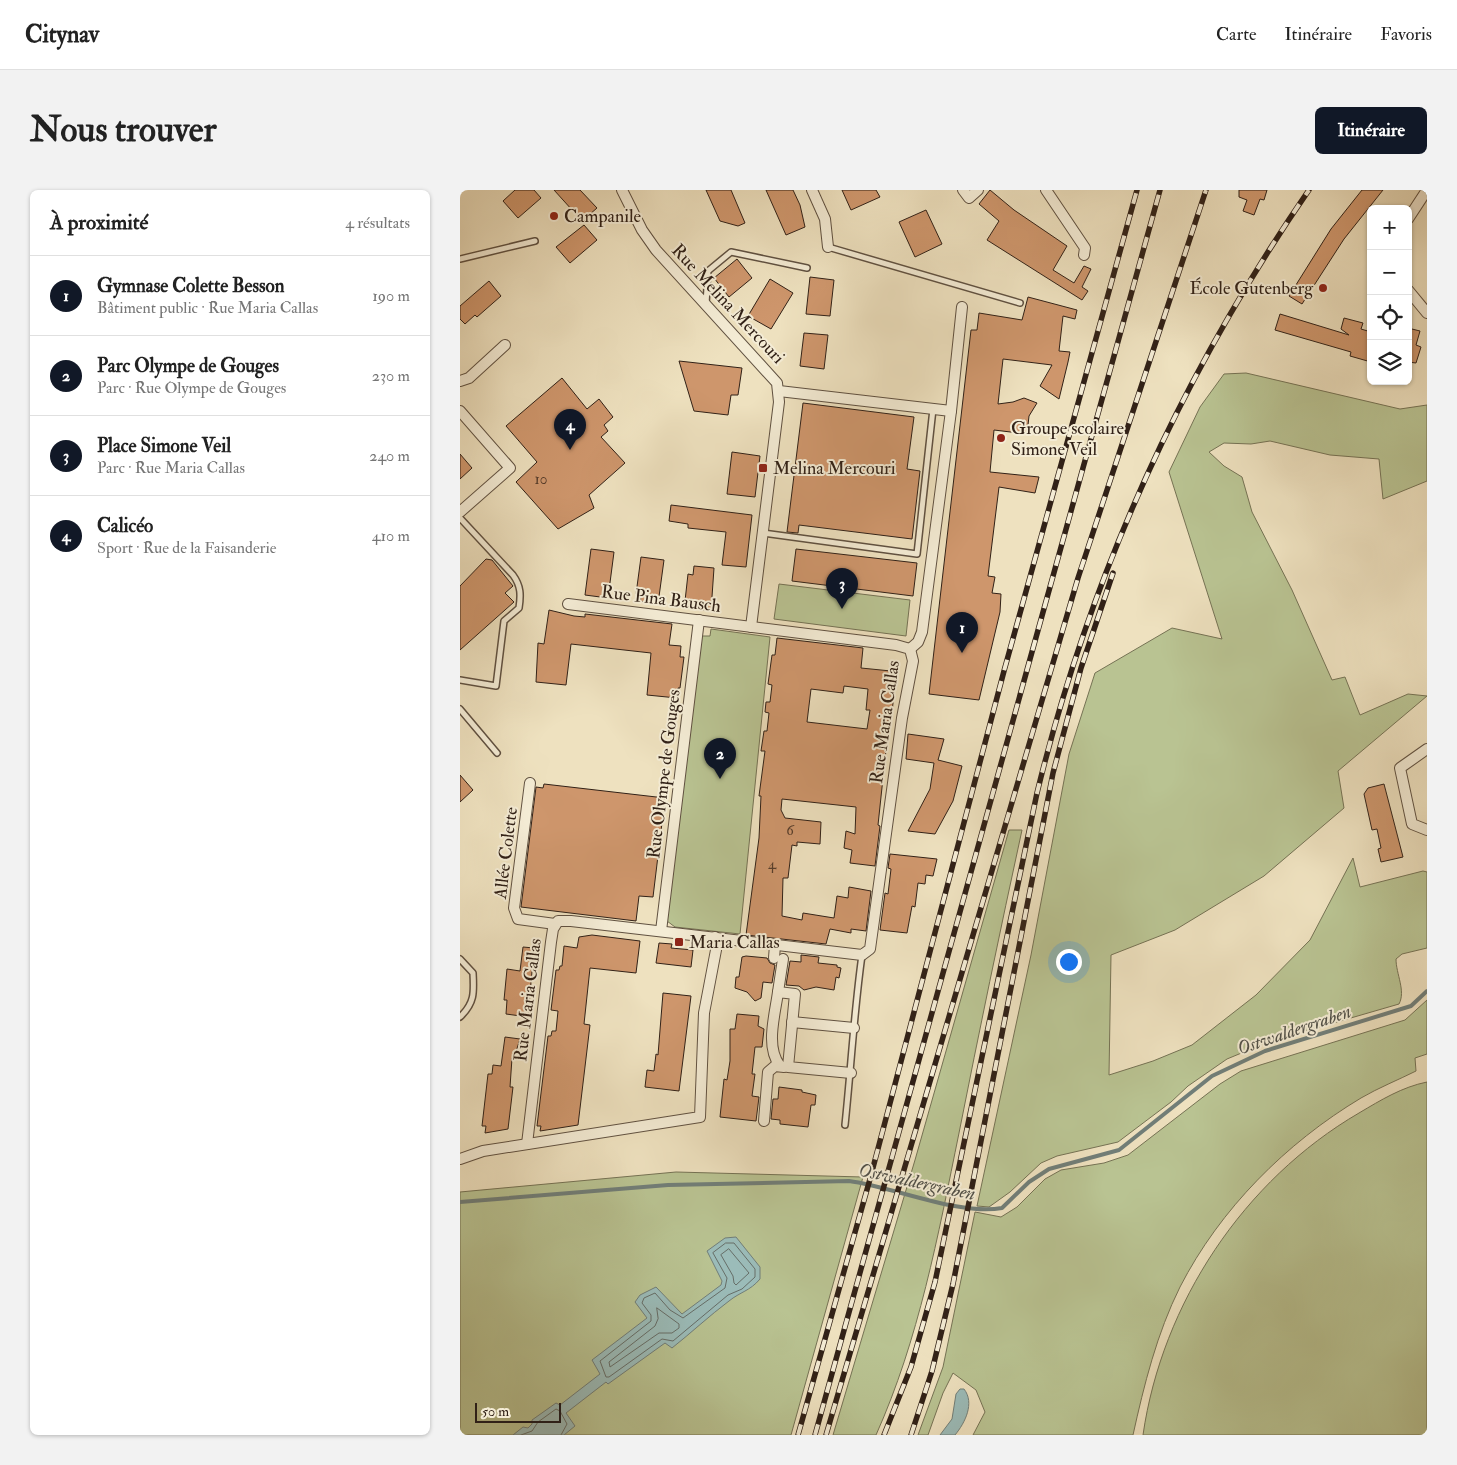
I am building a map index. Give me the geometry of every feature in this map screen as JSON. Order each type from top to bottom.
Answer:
[{"type":"street","name":"Rue Melina Mercouri","points":[[622,190],[649,241],[774,378],[779,391],[751,627]]},
{"type":"street","points":[[812,190],[825,219],[828,247]]},
{"type":"street","points":[[963,190],[969,198],[978,190]]},
{"type":"street","points":[[1046,190],[1085,248],[1084,255]]},
{"type":"street","points":[[1412,213],[1427,190]]},
{"type":"street","points":[[1412,295],[1427,313]]},
{"type":"street","points":[[910,649],[918,642],[922,632],[951,412],[962,307]]},
{"type":"street","points":[[460,381],[469,378],[505,345]]},
{"type":"street","points":[[779,391],[951,412]]},
{"type":"street","points":[[460,411],[510,468],[460,512]]},
{"type":"street","name":"Rue Pina Bausch","points":[[568,604],[751,627]]},
{"type":"street","name":"Rue Olympe de Gouges","points":[[661,931],[699,620]]},
{"type":"street","name":"Rue Maria Callas","points":[[527,1144],[555,924],[564,920],[571,920],[862,955],[870,949],[902,718],[913,661],[910,649],[896,645],[751,627]]},
{"type":"street","points":[[1427,749],[1400,768],[1412,824],[1427,830]]},
{"type":"street","name":"Allée Colette","points":[[530,783],[514,908],[518,919],[555,924]]},
{"type":"street","points":[[460,1158],[483,1151],[700,1117],[704,1013],[716,950],[715,938]]},
{"type":"street","points":[[775,945],[778,958],[778,992],[773,1030],[773,1053],[784,1067]]},
{"type":"street","points":[[778,992],[796,994],[792,1028],[784,1067]]},
{"type":"street","points":[[773,1030],[792,1028],[854,1028]]},
{"type":"street","points":[[764,1121],[768,1072],[774,1066],[851,1074]]},
{"type":"lane","points":[[460,259],[535,240]]},
{"type":"lane","points":[[828,247],[1020,303]]},
{"type":"lane","points":[[706,304],[708,271],[730,252],[807,268]]},
{"type":"lane","points":[[762,533],[917,554],[933,409]]},
{"type":"lane","points":[[460,518],[513,575],[519,583],[520,597],[519,608],[504,620],[496,686],[460,680]]},
{"type":"lane","points":[[460,710],[497,753]]},
{"type":"lane","name":"Rue Maria Callas","points":[[845,1125],[862,955]]},
{"type":"lane","points":[[460,960],[473,973],[474,992],[469,1009],[460,1017]]},
{"type":"green space","points":[[1246,373],[1400,409],[1427,405],[1427,481],[1383,499],[1379,459],[1330,455],[1270,441],[1251,444],[1224,443],[1209,452],[1224,466],[1242,477],[1252,512],[1292,590],[1332,680],[1345,677],[1360,715],[1408,694],[1427,696],[1338,771],[1344,808],[1264,876],[1175,930],[1111,955],[1109,1075],[1153,1061],[1192,1045],[1256,995],[1310,940],[1353,858],[1360,887],[1423,871],[1427,872],[1427,948],[1402,954],[1396,959],[1401,988],[1399,1004],[1268,1042],[1227,1059],[1188,1086],[1171,1102],[1118,1142],[1057,1156],[1041,1163],[1010,1192],[989,1207],[977,1206],[1031,955],[1069,754],[1095,673],[1172,628],[1222,639],[1169,472],[1200,407],[1224,374]]},
{"type":"green space","points":[[779,584],[910,600],[906,636],[774,619]]},
{"type":"green space","points":[[711,629],[770,637],[740,934],[675,927],[667,921],[701,636],[710,636]]},
{"type":"green space","points":[[1009,830],[1022,830],[935,1249],[916,1324],[891,1399],[876,1435],[833,1435],[915,1160]]},
{"type":"green space","points":[[1427,1000],[1427,1054],[1415,1058],[1416,1071],[1361,1098],[1333,1116],[1281,1157],[1235,1205],[1196,1258],[1164,1322],[1147,1378],[1133,1435],[973,1435],[985,1412],[976,1390],[953,1373],[943,1393],[928,1435],[918,1435],[943,1367],[975,1212],[1001,1217],[1017,1207],[1045,1179],[1061,1170],[1104,1163],[1128,1155],[1220,1084],[1241,1071],[1405,1020]]},
{"type":"green space","points":[[1427,1082],[1427,1435],[1143,1435],[1153,1386],[1169,1338],[1189,1293],[1215,1250],[1245,1210],[1279,1173],[1317,1141],[1384,1099],[1409,1087]]},
{"type":"green space","points":[[676,1172],[863,1177],[791,1435],[460,1435],[460,1192]]},
{"type":"water","points":[[736,1237],[760,1267],[760,1279],[756,1283],[733,1298],[672,1348],[665,1343],[608,1384],[606,1382],[566,1413],[575,1426],[564,1435],[513,1435],[523,1427],[528,1428],[532,1424],[532,1420],[556,1403],[560,1405],[600,1374],[592,1360],[647,1318],[635,1302],[640,1295],[656,1287],[682,1314],[721,1285],[722,1281],[707,1251],[725,1238]]},
{"type":"water","points":[[960,1389],[964,1389],[969,1400],[965,1419],[955,1435],[940,1435],[952,1419],[956,1394]]},
{"type":"building","points":[[515,190],[534,190],[541,198],[518,218],[503,201]]},
{"type":"building","points":[[554,190],[580,190],[597,208],[582,221]]},
{"type":"building","points":[[706,190],[731,190],[745,223],[738,226],[720,221]]},
{"type":"building","points":[[766,190],[793,190],[800,205],[805,227],[786,235]]},
{"type":"building","points":[[842,190],[876,190],[880,197],[851,210]]},
{"type":"building","points":[[990,190],[1014,210],[1067,246],[1053,270],[1074,283],[1084,266],[1091,269],[1082,287],[1088,291],[1082,300],[987,240],[999,221],[979,204]]},
{"type":"building","points":[[1239,190],[1267,190],[1264,200],[1260,199],[1254,215],[1243,211],[1247,200],[1239,197]]},
{"type":"building","points":[[1362,190],[1383,190],[1371,205],[1367,205],[1367,210],[1344,239],[1302,304],[1289,296],[1331,229]]},
{"type":"building","points":[[926,210],[942,244],[915,257],[899,222]]},
{"type":"building","points":[[584,225],[597,240],[570,263],[556,247]]},
{"type":"building","points":[[737,259],[752,278],[729,297],[714,278]]},
{"type":"building","points":[[810,277],[834,280],[830,316],[806,314]]},
{"type":"building","points":[[770,279],[793,293],[771,329],[748,316]]},
{"type":"building","points":[[489,281],[501,296],[477,317],[475,315],[465,324],[460,319],[460,306]]},
{"type":"building","name":"Groupe scolaire Simone Veil","points":[[1028,297],[1077,310],[1075,319],[1063,316],[1059,351],[1070,352],[1059,399],[1040,386],[1052,365],[1003,359],[998,404],[1024,398],[1037,403],[1029,416],[1027,434],[994,430],[990,472],[1039,477],[1035,493],[999,487],[988,576],[995,577],[992,593],[1001,594],[1000,612],[979,700],[929,694],[971,330],[977,330],[979,313],[1022,320]]},
{"type":"building","points":[[1280,314],[1349,335],[1341,329],[1344,318],[1363,323],[1361,329],[1367,331],[1367,361],[1350,356],[1351,352],[1275,330]]},
{"type":"building","points":[[1412,329],[1420,331],[1416,345],[1421,347],[1416,363],[1412,362]]},
{"type":"building","points":[[804,333],[828,335],[824,369],[800,366]]},
{"type":"building","points":[[679,361],[742,368],[738,395],[731,395],[728,415],[694,411]]},
{"type":"building","points":[[562,378],[587,409],[599,399],[613,417],[604,425],[608,431],[601,437],[625,463],[589,495],[594,508],[558,529],[516,482],[537,462],[506,426]]},
{"type":"building","points":[[803,403],[914,417],[907,469],[920,471],[912,539],[799,525],[798,533],[787,532]]},
{"type":"building","points":[[732,452],[760,456],[755,497],[727,494]]},
{"type":"building","points":[[460,454],[472,468],[460,479]]},
{"type":"building","points":[[671,505],[752,515],[746,567],[722,565],[726,532],[688,528],[688,524],[669,521]]},
{"type":"building","points":[[591,549],[614,552],[608,598],[585,595]]},
{"type":"building","points":[[796,549],[917,563],[913,596],[792,581]]},
{"type":"building","points":[[641,557],[664,560],[658,604],[640,601],[641,594],[636,594]]},
{"type":"building","points":[[486,559],[492,560],[513,586],[505,593],[514,602],[460,650],[460,586]]},
{"type":"building","points":[[694,566],[714,568],[711,611],[690,608],[691,602],[685,601],[688,574],[693,575]]},
{"type":"building","points":[[549,610],[574,616],[585,617],[585,614],[672,624],[669,645],[681,646],[680,657],[684,657],[677,698],[647,695],[651,653],[571,644],[566,685],[536,682],[538,643],[544,644]]},
{"type":"building","points":[[777,638],[863,648],[861,668],[891,671],[890,682],[895,683],[892,713],[889,713],[887,731],[889,732],[885,750],[878,825],[880,826],[875,866],[850,863],[852,850],[844,848],[846,831],[855,834],[856,807],[782,799],[781,810],[785,818],[821,822],[820,844],[797,842],[797,846],[792,845],[788,878],[783,878],[782,916],[802,920],[803,913],[834,918],[837,896],[848,898],[849,887],[871,891],[866,931],[851,929],[851,933],[830,929],[826,944],[746,935],[759,838],[761,796],[759,796],[765,751],[761,751],[764,731],[767,731],[769,713],[765,712],[766,702],[770,702],[772,685],[768,684],[772,655],[775,655]],"holes":[[[844,686],[868,689],[866,710],[870,710],[867,729],[807,722],[811,689],[843,693]]]},
{"type":"building","points":[[908,734],[944,739],[938,760],[962,766],[953,801],[935,834],[908,831],[930,789],[934,763],[906,759]]},
{"type":"building","points":[[460,775],[473,790],[460,802]]},
{"type":"building","points":[[544,784],[665,798],[653,897],[639,896],[636,921],[521,907],[536,787],[543,788]]},
{"type":"building","points":[[1384,784],[1403,857],[1381,862],[1378,849],[1381,848],[1377,829],[1372,830],[1364,794],[1368,788]]},
{"type":"building","points":[[890,854],[937,859],[933,876],[926,875],[925,884],[918,883],[915,907],[912,906],[907,933],[880,930],[885,893],[888,894],[891,869],[888,868]]},
{"type":"building","points":[[592,935],[640,941],[636,973],[590,968],[584,1024],[590,1025],[578,1125],[540,1131],[541,1126],[537,1126],[548,1036],[551,1036],[552,1031],[556,1031],[558,1011],[551,1010],[556,970],[559,970],[560,966],[562,966],[564,946],[577,948],[579,937]]},
{"type":"building","points":[[659,943],[672,944],[671,948],[693,950],[691,967],[656,963]]},
{"type":"building","points":[[523,947],[534,948],[528,1017],[506,1014],[507,1000],[504,1000],[507,969],[520,971]]},
{"type":"building","points":[[801,955],[819,957],[818,963],[837,965],[837,967],[841,968],[839,978],[836,977],[834,990],[816,987],[804,990],[799,986],[786,985],[790,961],[801,962]]},
{"type":"building","points":[[742,957],[767,958],[770,963],[775,965],[772,983],[763,982],[761,998],[755,1001],[747,992],[735,988]]},
{"type":"building","points":[[663,993],[691,996],[679,1091],[645,1087],[647,1070],[654,1071],[656,1054],[658,1055]]},
{"type":"building","points":[[737,1014],[759,1016],[758,1026],[764,1029],[762,1047],[755,1047],[752,1074],[755,1074],[752,1096],[759,1097],[756,1121],[720,1117],[724,1079],[727,1080],[730,1061],[730,1029],[735,1029]]},
{"type":"building","points":[[505,1037],[520,1039],[514,1058],[512,1058],[510,1087],[513,1087],[508,1129],[485,1133],[486,1126],[482,1126],[488,1074],[492,1074],[493,1065],[501,1066]]},
{"type":"building","points":[[779,1087],[802,1090],[802,1092],[816,1095],[815,1105],[811,1105],[808,1127],[780,1124],[780,1120],[771,1119],[773,1099],[778,1099]]},
{"type":"waterway","name":"Ostwaldergraben","points":[[460,1202],[668,1185],[849,1181],[947,1205],[985,1209],[1002,1208],[1029,1182],[1049,1169],[1119,1150],[1212,1076],[1265,1051],[1411,1006],[1427,991]]},
{"type":"railway","points":[[798,1435],[870,1179],[1004,671],[1137,190]]},
{"type":"railway","points":[[815,1435],[1160,190]]},
{"type":"railway","points":[[826,1435],[1078,578],[1206,190]]},
{"type":"railway","points":[[884,1435],[911,1367],[935,1282],[1037,793],[1059,712],[1084,633],[1113,555],[1145,479],[1181,404],[1220,331],[1263,260],[1309,190]]},
{"type":"railway","points":[[911,1435],[932,1371],[953,1284],[1053,773],[1081,668],[1113,573]]},
{"type":"place","name":"Campanile","points":[[554,216]]},
{"type":"place","name":"École Gutenberg","points":[[1323,288]]},
{"type":"place","name":"Groupe scolaire Simone Veil","points":[[1001,438]]},
{"type":"place","name":"Calicéo","points":[[570,450]]},
{"type":"place","name":"Melina Mercouri","points":[[763,468]]},
{"type":"place","name":"Place Simone Veil","points":[[842,609]]},
{"type":"place","name":"Gymnase Colette Besson","points":[[962,653]]},
{"type":"place","name":"Parc Olympe de Gouges","points":[[720,779]]},
{"type":"place","name":"Maria Callas","points":[[679,942]]}]
